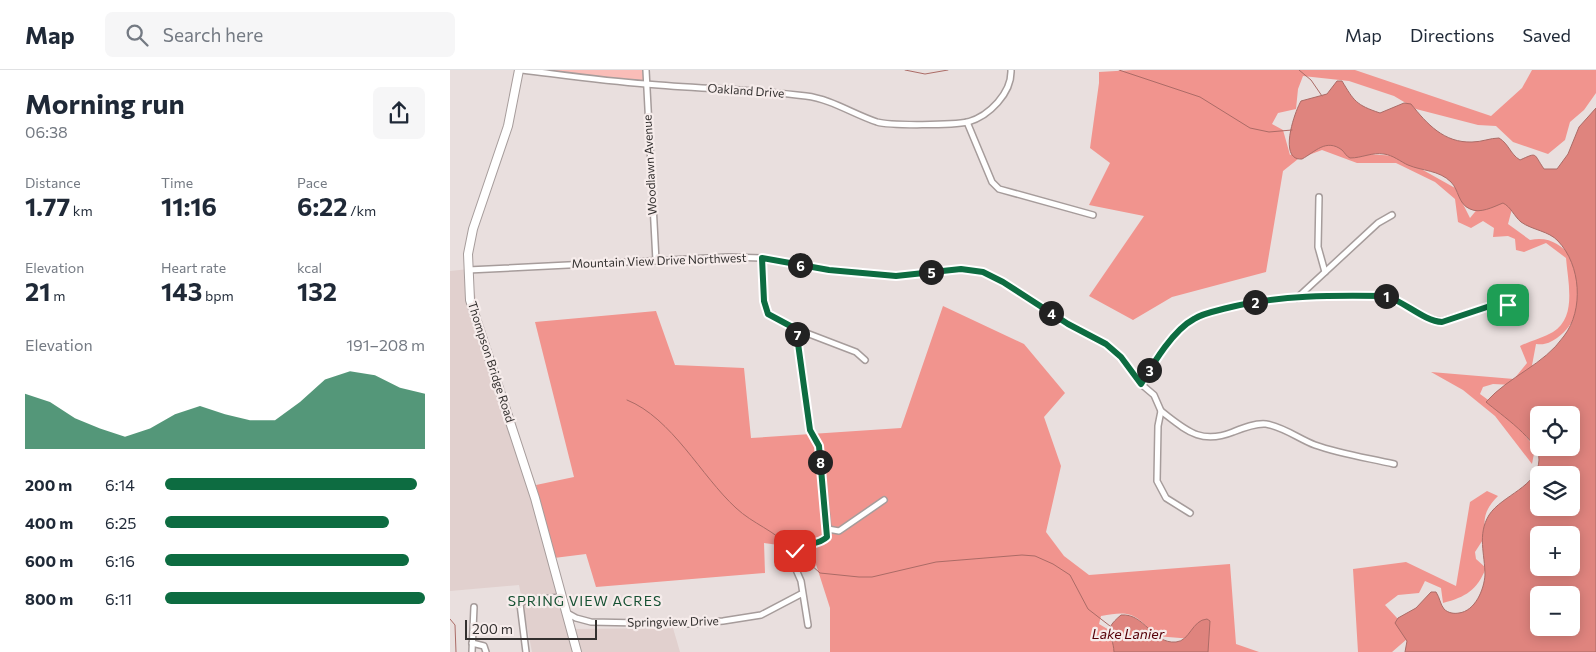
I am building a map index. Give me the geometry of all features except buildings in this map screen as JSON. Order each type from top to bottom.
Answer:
[{"type":"highway","name":"Thompson Bridge Road","points":[[520,70],[508,126],[472,229],[468,254],[470,300],[476,326],[535,498],[577,652]]},
{"type":"street","name":"Oakland Drive","points":[[520,70],[646,84],[810,96],[878,122],[967,122]]},
{"type":"street","name":"Woodlawn Avenue","points":[[646,70],[656,261]]},
{"type":"street","points":[[1011,70],[1008,86],[1000,100],[982,117],[967,122],[988,174],[999,189],[1010,194],[1072,208],[1093,215]]},
{"type":"street","points":[[1319,198],[1318,247],[1325,272]]},
{"type":"street","points":[[1297,298],[1378,223],[1392,215]]},
{"type":"street","name":"Mountain View Drive Northwest","points":[[468,270],[728,257],[762,258],[829,270],[896,276],[961,269],[983,272],[1003,282],[1068,324],[1106,344],[1121,357],[1141,384],[1154,395],[1161,411],[1184,430],[1196,435],[1217,437],[1246,427],[1265,424],[1279,428],[1316,445],[1394,464]]},
{"type":"street","points":[[762,258],[764,301],[768,314],[796,329],[856,352],[865,360]]},
{"type":"street","points":[[1141,384],[1156,360],[1184,326],[1194,318],[1248,303],[1297,298],[1386,296],[1398,300],[1434,321],[1442,322],[1502,302]]},
{"type":"street","points":[[796,329],[810,430],[819,446],[828,529],[827,537],[823,541],[805,544],[795,551],[794,565],[801,581],[801,594],[808,625]]},
{"type":"street","points":[[1161,411],[1158,426],[1157,481],[1166,498],[1190,513]]},
{"type":"street","points":[[828,529],[839,531],[884,500]]},
{"type":"street","name":"Springview Drive","points":[[566,612],[570,616],[591,622],[689,624],[761,615],[801,594]]},
{"type":"street","points":[[526,652],[520,604],[526,600],[562,598]]},
{"type":"street","points":[[472,652],[474,607]]},
{"type":"street","points":[[472,643],[484,646],[486,652]]},
{"type":"shaded area","points":[[519,70],[645,70],[643,84]]},
{"type":"shaded area","points":[[1133,70],[1355,70],[1491,116],[1522,88],[1532,70],[1596,70],[1596,93],[1584,110],[1570,122],[1565,140],[1548,154],[1513,142],[1496,126],[1478,125],[1416,109],[1394,96],[1349,81],[1303,76],[1298,89],[1296,109],[1278,113],[1272,124],[1283,130],[1290,155],[1311,145],[1339,143],[1349,153],[1398,156],[1455,188],[1470,218],[1479,207],[1494,197],[1513,205],[1508,224],[1530,240],[1552,241],[1558,244],[1579,263],[1578,304],[1571,323],[1565,331],[1549,342],[1536,344],[1530,376],[1513,385],[1493,384],[1483,387],[1480,394],[1510,416],[1530,442],[1530,456],[1534,456],[1532,464],[1495,416],[1463,390],[1431,372],[1514,379],[1527,363],[1520,346],[1553,332],[1561,326],[1565,318],[1569,299],[1566,258],[1546,243],[1524,252],[1516,250],[1515,239],[1508,236],[1493,237],[1494,228],[1483,221],[1471,228],[1458,222],[1455,199],[1435,182],[1396,163],[1357,163],[1322,150],[1298,159],[1283,171],[1266,272],[1172,297],[1133,320],[1089,296],[1144,216],[1089,205],[1110,163],[1090,148],[1099,72]]},
{"type":"shaded area","points":[[469,269],[490,357],[536,485],[572,629],[673,628],[680,652],[532,652],[519,585],[450,591],[450,271]]},
{"type":"shaded area","points":[[943,306],[1024,344],[1065,393],[1044,417],[1061,466],[1046,532],[1064,556],[1089,575],[1230,564],[1236,644],[1259,652],[1196,652],[1193,639],[1155,636],[1137,618],[1126,614],[1111,614],[1101,616],[1099,624],[1116,634],[1119,652],[830,652],[830,608],[813,555],[800,548],[764,543],[765,573],[596,587],[586,554],[554,558],[536,485],[574,477],[535,322],[656,311],[675,365],[744,368],[751,438],[901,428]]},
{"type":"shaded area","points":[[1487,491],[1498,496],[1490,505],[1486,514],[1484,523],[1486,535],[1475,552],[1476,559],[1486,568],[1475,587],[1458,598],[1443,603],[1441,588],[1425,581],[1419,593],[1398,595],[1385,605],[1397,618],[1407,639],[1392,652],[1358,652],[1353,569],[1406,562],[1456,586],[1470,502]]},
{"type":"water","points":[[1337,81],[1342,81],[1356,102],[1361,105],[1380,113],[1404,103],[1411,104],[1423,119],[1445,136],[1472,142],[1499,138],[1520,160],[1533,155],[1544,169],[1557,169],[1568,154],[1579,127],[1596,108],[1596,652],[1405,652],[1407,641],[1395,623],[1398,618],[1416,608],[1431,592],[1436,592],[1444,609],[1455,613],[1470,608],[1478,599],[1485,575],[1482,537],[1485,522],[1495,508],[1530,480],[1530,516],[1580,516],[1580,466],[1538,466],[1538,456],[1580,456],[1580,406],[1530,406],[1530,441],[1486,402],[1505,385],[1547,355],[1564,336],[1575,314],[1577,288],[1575,275],[1566,251],[1550,235],[1521,222],[1503,203],[1478,211],[1466,207],[1454,185],[1441,175],[1413,167],[1387,155],[1375,154],[1350,158],[1342,150],[1331,145],[1321,147],[1302,159],[1295,158],[1289,145],[1290,135],[1301,101],[1327,94]]},
{"type":"water","name":"Lake Lanier","points":[[1121,615],[1129,616],[1143,623],[1161,638],[1176,642],[1185,638],[1202,620],[1207,619],[1210,621],[1208,652],[1114,652],[1110,629],[1111,625]]},
{"type":"waterway","points":[[905,70],[925,74],[948,70]]},
{"type":"waterway","points":[[1119,70],[1200,97],[1250,128],[1269,132],[1292,130]]},
{"type":"waterway","points":[[1299,70],[1311,80],[1322,96]]},
{"type":"waterway","points":[[627,400],[643,408],[658,420],[736,508],[785,542],[792,549]]},
{"type":"waterway","points":[[799,554],[820,573],[859,577],[872,577],[936,562],[1022,555],[1035,556],[1053,564],[1070,575],[1088,609],[1110,626]]},
{"type":"waterway","points":[[450,619],[455,625],[456,652]]},
{"type":"district","name":"SPRING VIEW ACRES","points":[[585,601]]},
{"type":"route","points":[[795,551],[805,544],[823,541],[827,537],[828,529],[819,446],[810,430],[803,368],[796,329],[768,314],[766,310],[762,258],[829,270],[896,276],[961,269],[983,272],[1003,282],[1068,324],[1106,344],[1121,357],[1141,384],[1156,360],[1184,326],[1194,318],[1248,303],[1291,297],[1386,296],[1398,300],[1434,321],[1442,322],[1502,302],[1508,305]]}]
